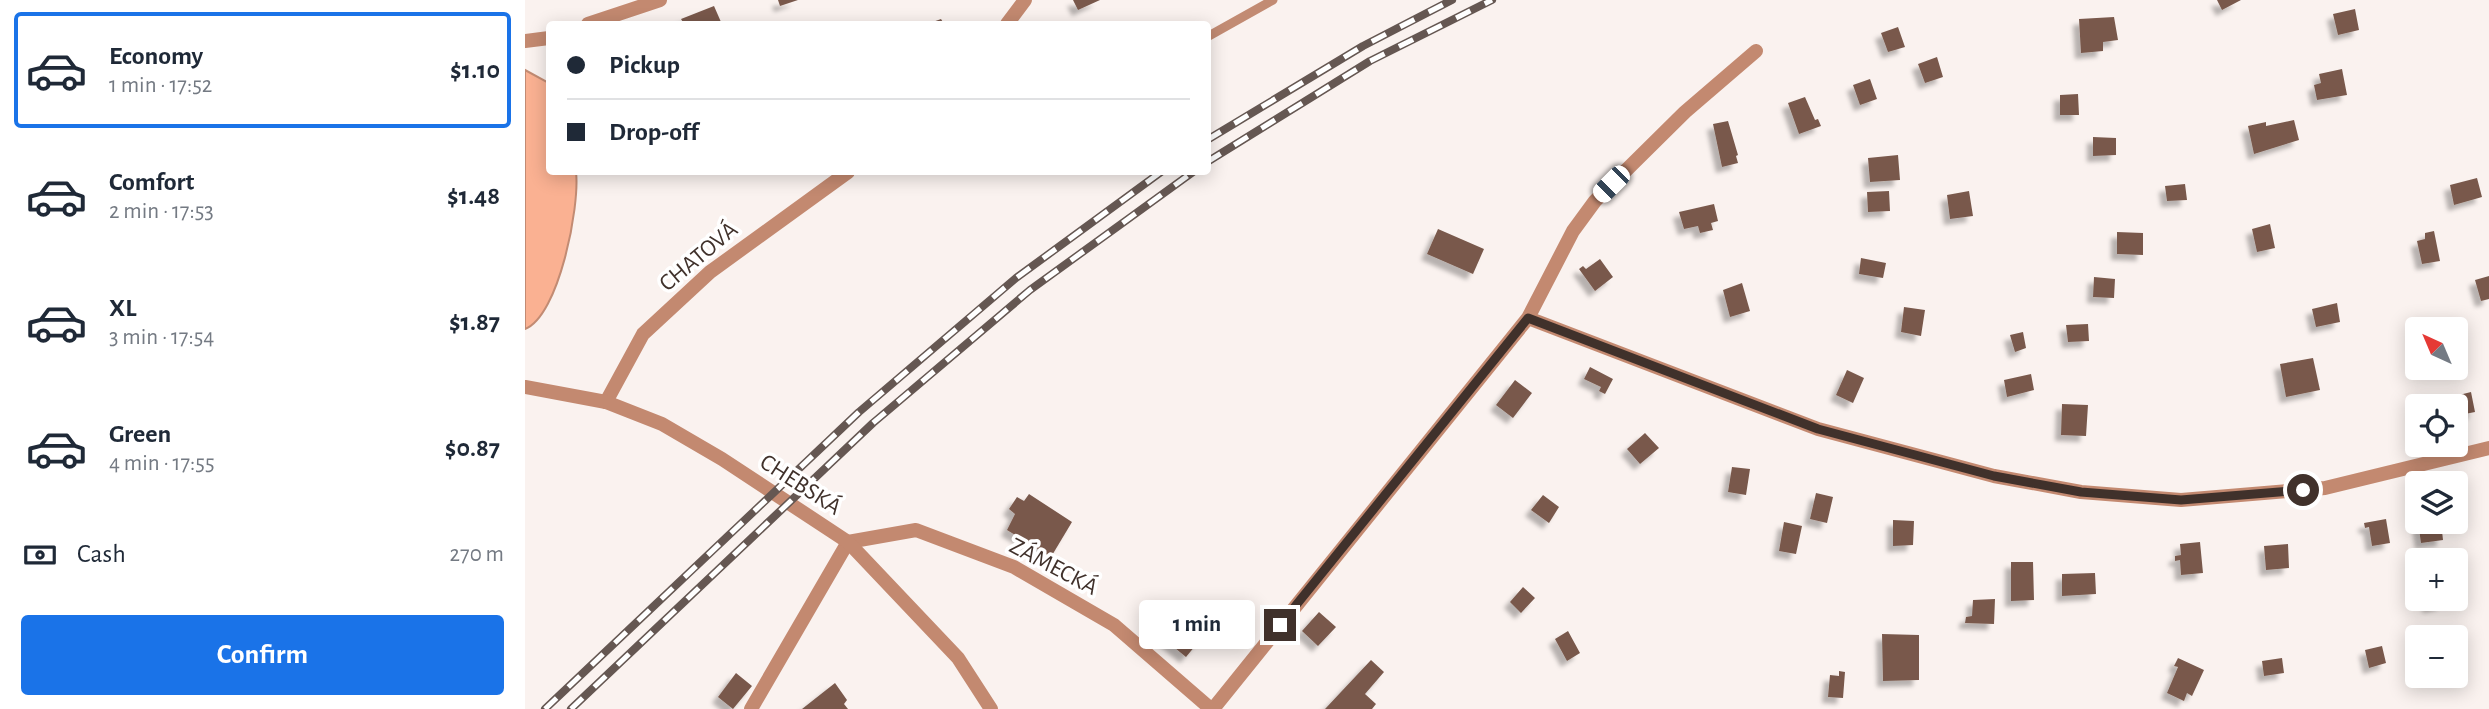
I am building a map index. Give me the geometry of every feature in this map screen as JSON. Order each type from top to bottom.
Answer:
[{"type":"street","points":[[597,21],[660,0]]},
{"type":"street","points":[[1009,21],[1024,0]]},
{"type":"street","points":[[1212,709],[1528,318],[1573,231],[1595,201],[1685,112],[1756,51]]},
{"type":"street","name":"CHATOVÁ","points":[[606,402],[643,334],[710,272],[844,175]]},
{"type":"street","points":[[1528,318],[1818,429],[1994,476],[2081,492],[2181,500],[2325,488],[2489,448]]},
{"type":"street","name":"CHEBSKÁ","points":[[525,387],[606,402],[662,424],[722,459],[848,542],[958,658],[991,709]]},
{"type":"street","name":"ZÁMECKÁ","points":[[848,542],[916,530],[1014,567],[1114,625],[1212,709]]},
{"type":"street","points":[[751,709],[848,542]]},
{"type":"shaded area","points":[[525,70],[546,81],[546,175],[576,175],[576,188],[571,233],[557,283],[537,320],[525,329]]},
{"type":"building","points":[[778,0],[798,0],[780,6]]},
{"type":"building","points":[[1073,0],[1100,0],[1078,10]]},
{"type":"building","points":[[2217,0],[2241,0],[2222,10]]},
{"type":"building","points":[[714,6],[721,21],[682,21],[681,19]]},
{"type":"building","points":[[2355,9],[2359,30],[2338,35],[2333,14]]},
{"type":"building","points":[[2114,17],[2118,40],[2103,42],[2103,51],[2081,53],[2079,19]]},
{"type":"building","points":[[1898,27],[1905,47],[1888,52],[1881,33]]},
{"type":"building","points":[[1937,57],[1943,77],[1925,83],[1918,64]]},
{"type":"building","points":[[2342,69],[2347,95],[2317,100],[2314,85],[2321,83],[2319,74]]},
{"type":"building","points":[[1870,79],[1877,99],[1860,105],[1853,85]]},
{"type":"building","points":[[2078,94],[2079,115],[2060,115],[2060,95]]},
{"type":"building","points":[[1805,97],[1815,120],[1818,119],[1821,126],[1799,134],[1788,103]]},
{"type":"building","points":[[2294,120],[2299,140],[2254,154],[2248,126],[2266,122],[2266,126]]},
{"type":"building","points":[[1728,121],[1738,163],[1722,167],[1713,124]]},
{"type":"building","points":[[2093,137],[2116,138],[2116,155],[2093,156]]},
{"type":"building","points":[[1898,155],[1900,180],[1870,182],[1868,158]]},
{"type":"building","points":[[2477,178],[2482,197],[2454,205],[2450,185]]},
{"type":"building","points":[[2185,184],[2187,200],[2167,201],[2165,186]]},
{"type":"building","points":[[1889,191],[1890,211],[1868,212],[1867,192]]},
{"type":"building","points":[[1969,191],[1973,216],[1950,219],[1947,195]]},
{"type":"building","points":[[1714,204],[1718,221],[1711,223],[1713,230],[1700,233],[1698,226],[1684,229],[1679,212]]},
{"type":"building","points":[[2270,224],[2275,248],[2257,252],[2252,229]]},
{"type":"building","points":[[1438,229],[1484,249],[1473,274],[1427,254]]},
{"type":"building","points":[[2434,231],[2440,261],[2422,264],[2417,241],[2425,239],[2425,233]]},
{"type":"building","points":[[2117,232],[2143,233],[2143,255],[2117,254]]},
{"type":"building","points":[[1861,258],[1886,263],[1883,278],[1859,274]]},
{"type":"building","points":[[1600,259],[1613,277],[1595,291],[1579,269],[1583,266],[1586,269]]},
{"type":"building","points":[[2489,276],[2489,299],[2481,301],[2475,280]]},
{"type":"building","points":[[2094,277],[2115,279],[2114,298],[2093,297]]},
{"type":"building","points":[[1742,283],[1750,311],[1730,317],[1723,290]]},
{"type":"building","points":[[2337,303],[2340,322],[2316,327],[2312,309]]},
{"type":"building","points":[[1904,307],[1925,310],[1921,336],[1901,332]]},
{"type":"building","points":[[2088,324],[2089,341],[2068,342],[2066,325]]},
{"type":"building","points":[[2023,332],[2026,348],[2015,352],[2010,335]]},
{"type":"building","points":[[2313,358],[2320,390],[2286,397],[2280,364]]},
{"type":"building","points":[[1590,367],[1613,379],[1605,394],[1599,391],[1601,387],[1584,379]]},
{"type":"building","points":[[1847,370],[1864,378],[1853,403],[1836,395]]},
{"type":"building","points":[[2031,374],[2034,390],[2007,397],[2004,380]]},
{"type":"building","points":[[1515,380],[1532,393],[1513,418],[1496,405]]},
{"type":"building","points":[[2471,392],[2475,412],[2468,413],[2468,394],[2463,394]]},
{"type":"building","points":[[2062,404],[2088,405],[2086,436],[2061,435]]},
{"type":"building","points":[[1645,433],[1659,448],[1640,464],[1627,449]]},
{"type":"building","points":[[1732,467],[1750,469],[1746,495],[1728,492]]},
{"type":"building","points":[[1816,493],[1833,497],[1827,523],[1810,519]]},
{"type":"building","points":[[1029,494],[1072,522],[1051,557],[1007,530],[1015,514],[1009,509],[1017,497],[1024,501]]},
{"type":"building","points":[[1543,495],[1559,507],[1549,523],[1531,510]]},
{"type":"building","points":[[2386,519],[2390,543],[2372,546],[2369,527],[2365,528],[2364,523]]},
{"type":"building","points":[[1893,520],[1914,521],[1913,545],[1893,546]]},
{"type":"building","points":[[1784,522],[1802,526],[1796,554],[1779,551]]},
{"type":"building","points":[[2420,534],[2442,534],[2443,540],[2421,543]]},
{"type":"building","points":[[2200,542],[2203,573],[2181,575],[2180,560],[2175,561],[2175,556],[2181,555],[2180,544]]},
{"type":"building","points":[[2288,544],[2289,568],[2266,570],[2264,546]]},
{"type":"building","points":[[2011,562],[2033,562],[2034,600],[2011,601]]},
{"type":"building","points":[[2095,573],[2096,594],[2062,596],[2062,574]]},
{"type":"building","points":[[1523,587],[1535,598],[1521,613],[1510,602]]},
{"type":"building","points":[[1995,599],[1994,624],[1965,623],[1966,617],[1972,616],[1973,600]]},
{"type":"building","points":[[1172,607],[1205,634],[1186,657],[1153,630]]},
{"type":"building","points":[[1319,612],[1336,627],[1318,646],[1302,631]]},
{"type":"building","points":[[1568,631],[1580,653],[1567,661],[1555,639]]},
{"type":"building","points":[[1882,634],[1919,635],[1919,680],[1883,681]]},
{"type":"building","points":[[2382,646],[2386,663],[2369,668],[2365,650]]},
{"type":"building","points":[[2178,658],[2204,670],[2192,696],[2187,693],[2184,701],[2167,693],[2178,667],[2174,666]]},
{"type":"building","points":[[2282,658],[2284,673],[2264,676],[2262,661]]},
{"type":"building","points":[[1371,660],[1384,672],[1365,694],[1376,704],[1372,709],[1325,709]]},
{"type":"building","points":[[1839,671],[1845,672],[1843,698],[1828,697],[1830,675],[1839,676]]},
{"type":"building","points":[[736,673],[752,686],[733,709],[718,697]]},
{"type":"building","points":[[835,683],[847,700],[844,704],[848,709],[802,709]]},
{"type":"waterway","points":[[1211,35],[1273,0]]},
{"type":"railway","points":[[1211,138],[1363,46],[1452,0]]},
{"type":"railway","points":[[1211,160],[1370,61],[1492,0]]},
{"type":"railway","points":[[545,709],[859,412],[1016,278],[1157,175]]},
{"type":"railway","points":[[571,709],[873,423],[1030,290],[1189,175]]},
{"type":"route","points":[[1280,625],[1528,318],[1818,429],[1994,476],[2081,492],[2181,500],[2303,490]]}]
